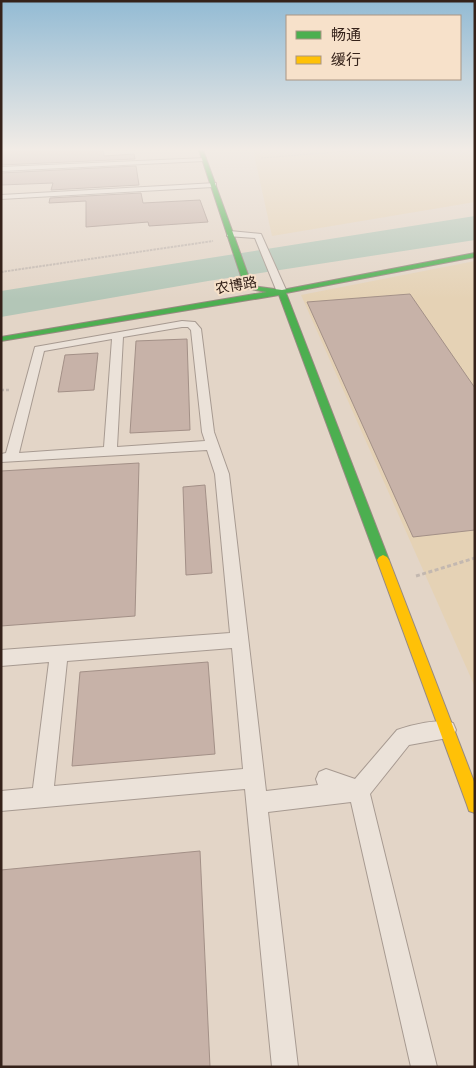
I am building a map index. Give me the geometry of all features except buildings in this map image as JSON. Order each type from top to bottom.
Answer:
[{"type":"street","points":[[218,200],[249,288],[279,287],[475,805]]},
{"type":"street","name":"农博路","points":[[1,339],[279,287],[475,255]]},
{"type":"lane","points":[[230,236],[258,236],[279,287]]},
{"type":"lane","points":[[213,445],[6,458],[38,349],[182,324],[191,324],[196,329],[208,432],[213,445],[222,474],[285,1067]]},
{"type":"lane","points":[[110,452],[118,335]]},
{"type":"lane","points":[[1,658],[240,640]]},
{"type":"lane","points":[[42,797],[59,654]]},
{"type":"lane","points":[[257,803],[359,792],[404,737],[446,730]]},
{"type":"lane","points":[[1,801],[254,778]]},
{"type":"lane","points":[[326,779],[359,792]]},
{"type":"lane","points":[[359,792],[424,1067]]},
{"type":"path","points":[[1,272],[230,236]]},
{"type":"path","points":[[392,584],[475,558]]},
{"type":"shaded area","points":[[264,200],[475,200],[475,202],[272,236]]},
{"type":"shaded area","points":[[475,216],[475,240],[208,281],[1,317],[1,291]]},
{"type":"shaded area","points":[[475,261],[475,687],[301,295]]},
{"type":"traffic: fast","points":[[218,200],[249,288],[282,292],[383,560]]},
{"type":"traffic: fast","points":[[1,339],[282,292],[475,255]]},
{"type":"traffic: slow","points":[[383,560],[475,805]]}]
